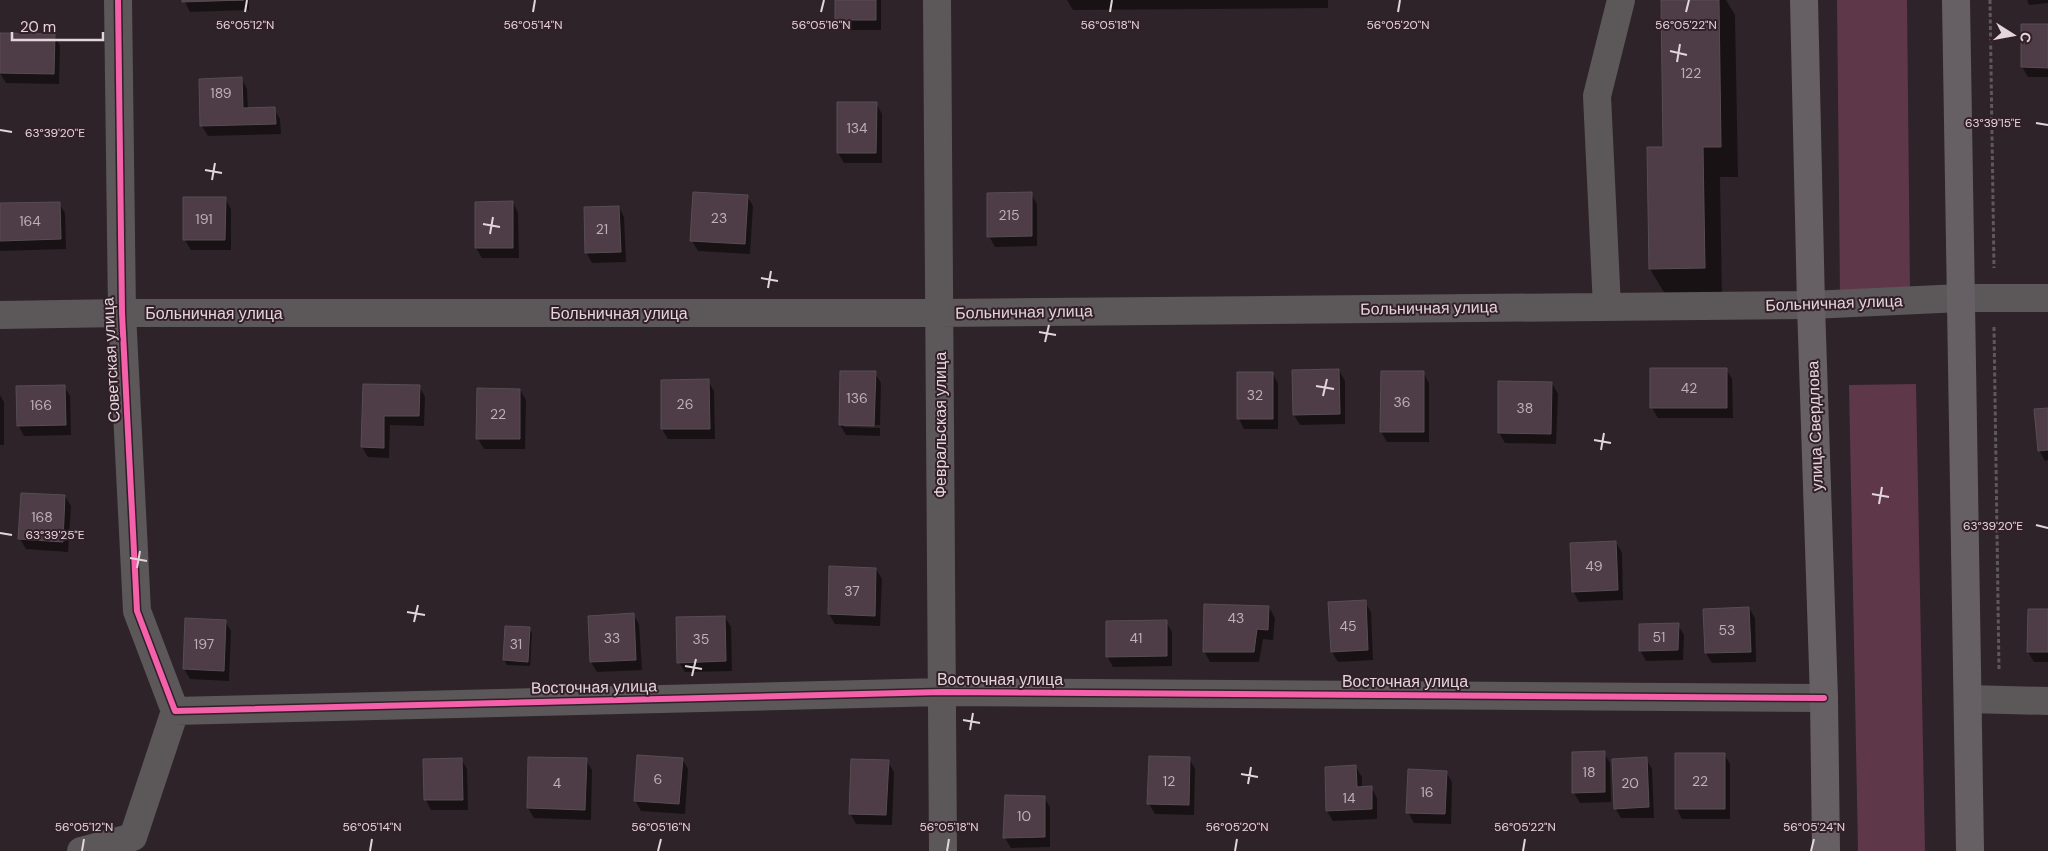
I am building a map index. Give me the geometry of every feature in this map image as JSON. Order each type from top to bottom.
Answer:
[{"type":"main road","name":"улица Свердлова","points":[[1804,0],[1811,305],[1824,698],[1826,851]]},
{"type":"main road","points":[[1956,0],[1970,851]]},
{"type":"street","name":"Советская улица","points":[[118,0],[122,313],[137,610],[175,712]]},
{"type":"street","name":"Февральская улица","points":[[937,0],[943,851]]},
{"type":"street","points":[[1607,307],[1597,96],[1621,0]]},
{"type":"street","name":"Больничная улица","points":[[0,315],[122,313],[940,313],[1811,305],[1961,298],[2048,298]]},
{"type":"street","name":"Восточная улица","points":[[175,712],[942,692],[1824,698]]},
{"type":"street","points":[[1968,699],[2048,701]]},
{"type":"street","points":[[81,851],[133,837],[175,712]]},
{"type":"path","points":[[1990,0],[2000,700]]},
{"type":"shaded area","points":[[1837,0],[1907,0],[1910,294],[1840,295]]},
{"type":"shaded area","points":[[1916,384],[1925,851],[1858,851],[1849,385]]},
{"type":"building","points":[[182,0],[244,0],[182,2]]},
{"type":"building","points":[[835,0],[876,0],[876,20],[835,20]]},
{"type":"building","points":[[1661,0],[1719,0],[1721,147],[1703,147],[1705,268],[1649,269],[1647,147],[1663,147]]},
{"type":"building","points":[[2021,24],[2048,24],[2048,68],[2021,67]]},
{"type":"building","points":[[0,33],[55,34],[54,74],[0,73]]},
{"type":"building","points":[[242,77],[243,108],[275,107],[276,124],[200,126],[199,79]]},
{"type":"building","points":[[837,102],[877,102],[876,153],[837,153]]},
{"type":"building","points":[[693,192],[748,195],[745,244],[690,241]]},
{"type":"building","points":[[1032,192],[1032,236],[987,237],[987,193]]},
{"type":"building","points":[[183,197],[226,197],[225,240],[183,240]]},
{"type":"building","points":[[513,201],[513,248],[475,248],[475,202]]},
{"type":"building","points":[[60,202],[61,239],[0,241],[0,203]]},
{"type":"building","points":[[619,206],[621,252],[585,253],[584,207]]},
{"type":"building","points":[[1650,368],[1727,368],[1727,408],[1650,408]]},
{"type":"building","points":[[1339,369],[1340,414],[1293,415],[1292,370]]},
{"type":"building","points":[[840,371],[876,371],[874,426],[839,425]]},
{"type":"building","points":[[1381,371],[1424,371],[1424,432],[1380,432]]},
{"type":"building","points":[[1237,372],[1273,372],[1273,419],[1237,419]]},
{"type":"building","points":[[709,379],[710,429],[661,429],[661,380]]},
{"type":"building","points":[[1498,381],[1552,382],[1551,434],[1498,433]]},
{"type":"building","points":[[363,384],[420,385],[419,416],[384,416],[384,448],[361,447]]},
{"type":"building","points":[[65,385],[66,425],[17,426],[16,386]]},
{"type":"building","points":[[477,388],[520,389],[520,439],[476,439]]},
{"type":"building","points":[[2048,408],[2048,450],[2038,451],[2034,409]]},
{"type":"building","points":[[21,493],[65,495],[63,542],[18,539]]},
{"type":"building","points":[[1616,541],[1618,590],[1572,592],[1570,543]]},
{"type":"building","points":[[829,566],[876,568],[875,616],[828,614]]},
{"type":"building","points":[[1366,600],[1368,650],[1331,652],[1328,602]]},
{"type":"building","points":[[1204,604],[1269,606],[1268,630],[1257,629],[1254,652],[1203,652]]},
{"type":"building","points":[[1749,607],[1751,652],[1705,653],[1703,609]]},
{"type":"building","points":[[2028,609],[2048,609],[2048,652],[2027,652]]},
{"type":"building","points":[[634,613],[636,660],[590,662],[588,616]]},
{"type":"building","points":[[725,616],[726,661],[677,663],[676,617]]},
{"type":"building","points":[[185,618],[226,620],[224,671],[183,669]]},
{"type":"building","points":[[1167,620],[1167,656],[1106,657],[1106,621]]},
{"type":"building","points":[[1679,623],[1678,650],[1639,651],[1639,624]]},
{"type":"building","points":[[505,626],[530,627],[528,662],[503,660]]},
{"type":"building","points":[[1605,751],[1605,792],[1572,793],[1572,752]]},
{"type":"building","points":[[1675,753],[1725,753],[1725,809],[1675,809]]},
{"type":"building","points":[[637,755],[683,758],[679,804],[634,801]]},
{"type":"building","points":[[1149,756],[1190,757],[1189,805],[1147,804]]},
{"type":"building","points":[[528,757],[587,758],[585,810],[527,808]]},
{"type":"building","points":[[1647,757],[1649,807],[1614,809],[1612,759]]},
{"type":"building","points":[[462,758],[463,800],[424,800],[423,759]]},
{"type":"building","points":[[851,759],[889,760],[886,815],[849,814]]},
{"type":"building","points":[[1356,765],[1357,787],[1372,786],[1372,809],[1326,811],[1325,767]]},
{"type":"building","points":[[1408,769],[1447,771],[1445,814],[1406,813]]},
{"type":"building","points":[[1005,795],[1045,796],[1045,837],[1003,838]]},
{"type":"cycle path","points":[[118,0],[122,313],[137,611],[175,711],[942,692],[1824,698]]}]
